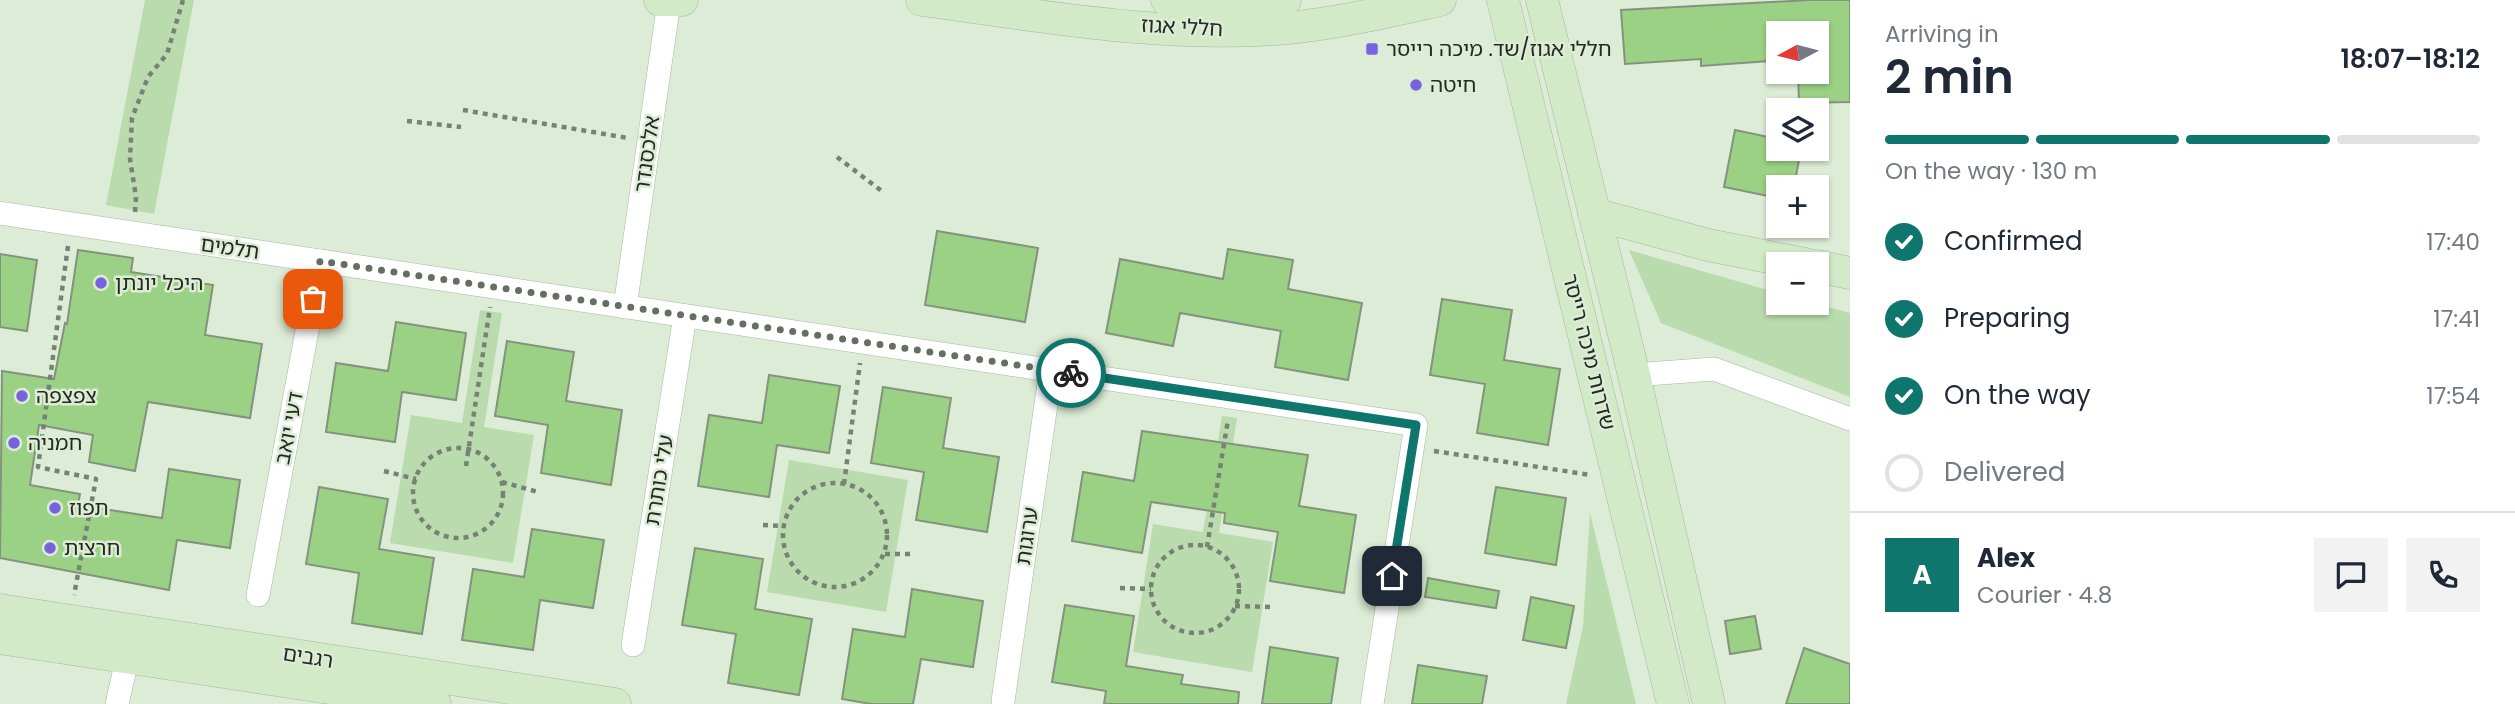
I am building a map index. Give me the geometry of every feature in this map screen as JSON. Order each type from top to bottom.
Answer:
[{"type":"street","name":"חללי אגוז","points":[[922,0],[1029,7],[1158,27],[1258,30],[1329,23],[1440,0]]},
{"type":"street","name":"חללי אגוז","points":[[1167,0],[1285,0]]},
{"type":"street","name":"שדרות מיכה רייסר","points":[[1503,0],[1674,704]]},
{"type":"street","name":"שדרות מיכה רייסר","points":[[1542,0],[1634,375],[1709,704]]},
{"type":"street","name":"אלכסנדר","points":[[625,307],[670,1]]},
{"type":"street","name":"תלמים","points":[[0,213],[685,316],[863,340],[1416,425],[1412,448]]},
{"type":"street","points":[[1594,214],[1708,245],[1766,256]]},
{"type":"street","name":"דעי יואב","points":[[258,595],[320,261]]},
{"type":"street","points":[[1829,269],[1850,273]]},
{"type":"street","name":"עלי כותרת","points":[[633,645],[685,316]]},
{"type":"street","points":[[1634,375],[1714,369],[1850,419]]},
{"type":"street","name":"ערוגות","points":[[1003,701],[1051,370]]},
{"type":"street","points":[[1372,704],[1412,448]]},
{"type":"street","name":"רגבים","points":[[0,610],[69,621],[130,644],[435,704]]},
{"type":"street","name":"רגבים","points":[[0,638],[130,644],[615,704]]},
{"type":"street","points":[[117,704],[130,644]]},
{"type":"path","points":[[133,233],[136,197],[130,159],[132,118],[148,77],[167,54],[183,0]]},
{"type":"path","points":[[463,110],[649,141]]},
{"type":"path","points":[[407,121],[461,127]]},
{"type":"path","points":[[837,157],[883,192]]},
{"type":"path","points":[[69,621],[96,479],[38,467],[71,224]]},
{"type":"path","points":[[466,466],[493,287]]},
{"type":"path","points":[[844,484],[863,340]]},
{"type":"path","points":[[1207,547],[1231,396]]},
{"type":"path","points":[[447,448],[470,449],[485,456],[496,468],[502,482],[503,498],[498,515],[488,527],[474,536],[458,538],[432,529],[421,518],[414,503],[413,488],[421,466],[433,455],[447,448]]},
{"type":"path","points":[[1412,448],[1620,479]]},
{"type":"path","points":[[384,471],[416,480]]},
{"type":"path","points":[[502,482],[538,492]]},
{"type":"path","points":[[832,483],[844,484],[866,492],[879,506],[886,522],[885,554],[876,569],[862,581],[844,587],[818,585],[802,576],[790,562],[783,545],[784,526],[788,512],[799,497],[814,487],[832,483]]},
{"type":"path","points":[[763,525],[784,526]]},
{"type":"path","points":[[1192,545],[1207,547],[1230,563],[1237,576],[1239,592],[1235,606],[1224,623],[1211,631],[1196,634],[1181,631],[1161,618],[1154,605],[1151,589],[1154,575],[1165,557],[1177,549],[1192,545]]},
{"type":"path","points":[[885,554],[912,554]]},
{"type":"path","points":[[1121,588],[1151,589]]},
{"type":"path","points":[[1235,606],[1272,607]]},
{"type":"green space","points":[[145,0],[194,0],[154,214],[106,205]]},
{"type":"green space","points":[[1629,250],[1766,290],[1766,315],[1829,315],[1829,307],[1850,313],[1850,397],[1661,323]]},
{"type":"green space","points":[[480,310],[502,313],[484,427],[534,435],[513,563],[390,543],[411,415],[462,423]]},
{"type":"green space","points":[[1222,416],[1237,418],[1219,533],[1273,542],[1252,672],[1133,652],[1153,524],[1203,532]]},
{"type":"green space","points":[[789,460],[908,480],[886,612],[767,592]]},
{"type":"green space","points":[[1590,513],[1636,704],[1566,704],[1583,626]]},
{"type":"building","points":[[1850,0],[1850,102],[1829,102],[1829,98],[1799,98],[1798,84],[1829,84],[1829,21],[1766,21],[1766,61],[1701,66],[1701,59],[1625,64],[1621,10]]},
{"type":"building","points":[[1735,130],[1766,136],[1766,161],[1799,161],[1796,175],[1766,175],[1766,196],[1724,187]]},
{"type":"building","points":[[937,231],[1038,248],[1025,322],[925,305]]},
{"type":"building","points":[[1228,249],[1293,260],[1288,289],[1362,303],[1348,380],[1275,367],[1281,331],[1180,313],[1173,346],[1106,333],[1120,259],[1223,279]]},
{"type":"building","points":[[78,250],[133,258],[131,272],[213,285],[205,335],[262,344],[250,418],[148,402],[135,471],[89,462],[93,435],[39,425],[30,485],[80,494],[78,505],[162,518],[169,469],[240,480],[230,548],[177,540],[169,590],[0,558],[2,371],[54,379],[65,323],[67,324]]},
{"type":"building","points":[[0,254],[37,260],[27,331],[0,327]]},
{"type":"building","points":[[1442,299],[1512,310],[1504,360],[1560,369],[1548,445],[1477,433],[1485,384],[1430,375]]},
{"type":"building","points":[[396,322],[466,333],[456,400],[402,392],[395,442],[326,432],[336,363],[388,371]]},
{"type":"building","points":[[507,341],[574,352],[566,401],[622,410],[611,485],[541,473],[548,425],[495,416]]},
{"type":"building","points":[[769,375],[840,386],[829,453],[777,445],[769,497],[698,486],[709,415],[762,423]]},
{"type":"building","points":[[883,387],[951,398],[943,448],[999,457],[987,532],[916,520],[924,472],[871,463]]},
{"type":"building","points":[[1142,431],[1308,455],[1299,506],[1356,515],[1344,593],[1270,581],[1278,532],[1224,523],[1225,513],[1151,502],[1142,553],[1072,541],[1083,472],[1134,481]]},
{"type":"building","points":[[319,487],[388,499],[379,549],[434,558],[422,634],[352,623],[359,573],[306,564]]},
{"type":"building","points":[[1496,487],[1566,498],[1556,565],[1485,553]]},
{"type":"building","points":[[532,529],[604,540],[593,608],[540,600],[533,650],[462,640],[473,569],[524,577]]},
{"type":"building","points":[[695,548],[763,559],[755,609],[812,619],[799,695],[728,683],[736,634],[682,625]]},
{"type":"building","points":[[1428,578],[1499,591],[1496,608],[1425,597]]},
{"type":"building","points":[[912,589],[983,601],[973,667],[921,659],[913,704],[871,704],[842,699],[853,629],[905,637]]},
{"type":"building","points":[[1531,597],[1574,606],[1566,648],[1523,640]]},
{"type":"building","points":[[1065,605],[1134,616],[1126,666],[1183,675],[1181,684],[1239,692],[1238,704],[1104,704],[1106,691],[1052,682]]},
{"type":"building","points":[[1755,616],[1761,649],[1730,654],[1725,621]]},
{"type":"building","points":[[1270,647],[1338,658],[1331,704],[1262,704]]},
{"type":"building","points":[[1804,648],[1850,664],[1850,704],[1786,704]]},
{"type":"building","points":[[1418,665],[1487,676],[1482,704],[1412,704]]},
{"type":"way so far","points":[[313,299],[320,261],[1071,373]]},
{"type":"place","name":"חללי אגוז/שד. מיכה רייסר","points":[[1372,49]]},
{"type":"place","name":"חיטה","points":[[1416,85]]},
{"type":"place","name":"היכל יונתן","points":[[101,283]]},
{"type":"place","name":"צפצפה","points":[[22,396]]},
{"type":"place","name":"חמניה","points":[[14,443]]},
{"type":"place","name":"תפוז","points":[[55,508]]},
{"type":"place","name":"חרצית","points":[[50,548]]},
{"type":"route","points":[[1071,373],[1416,425],[1392,576]]}]
